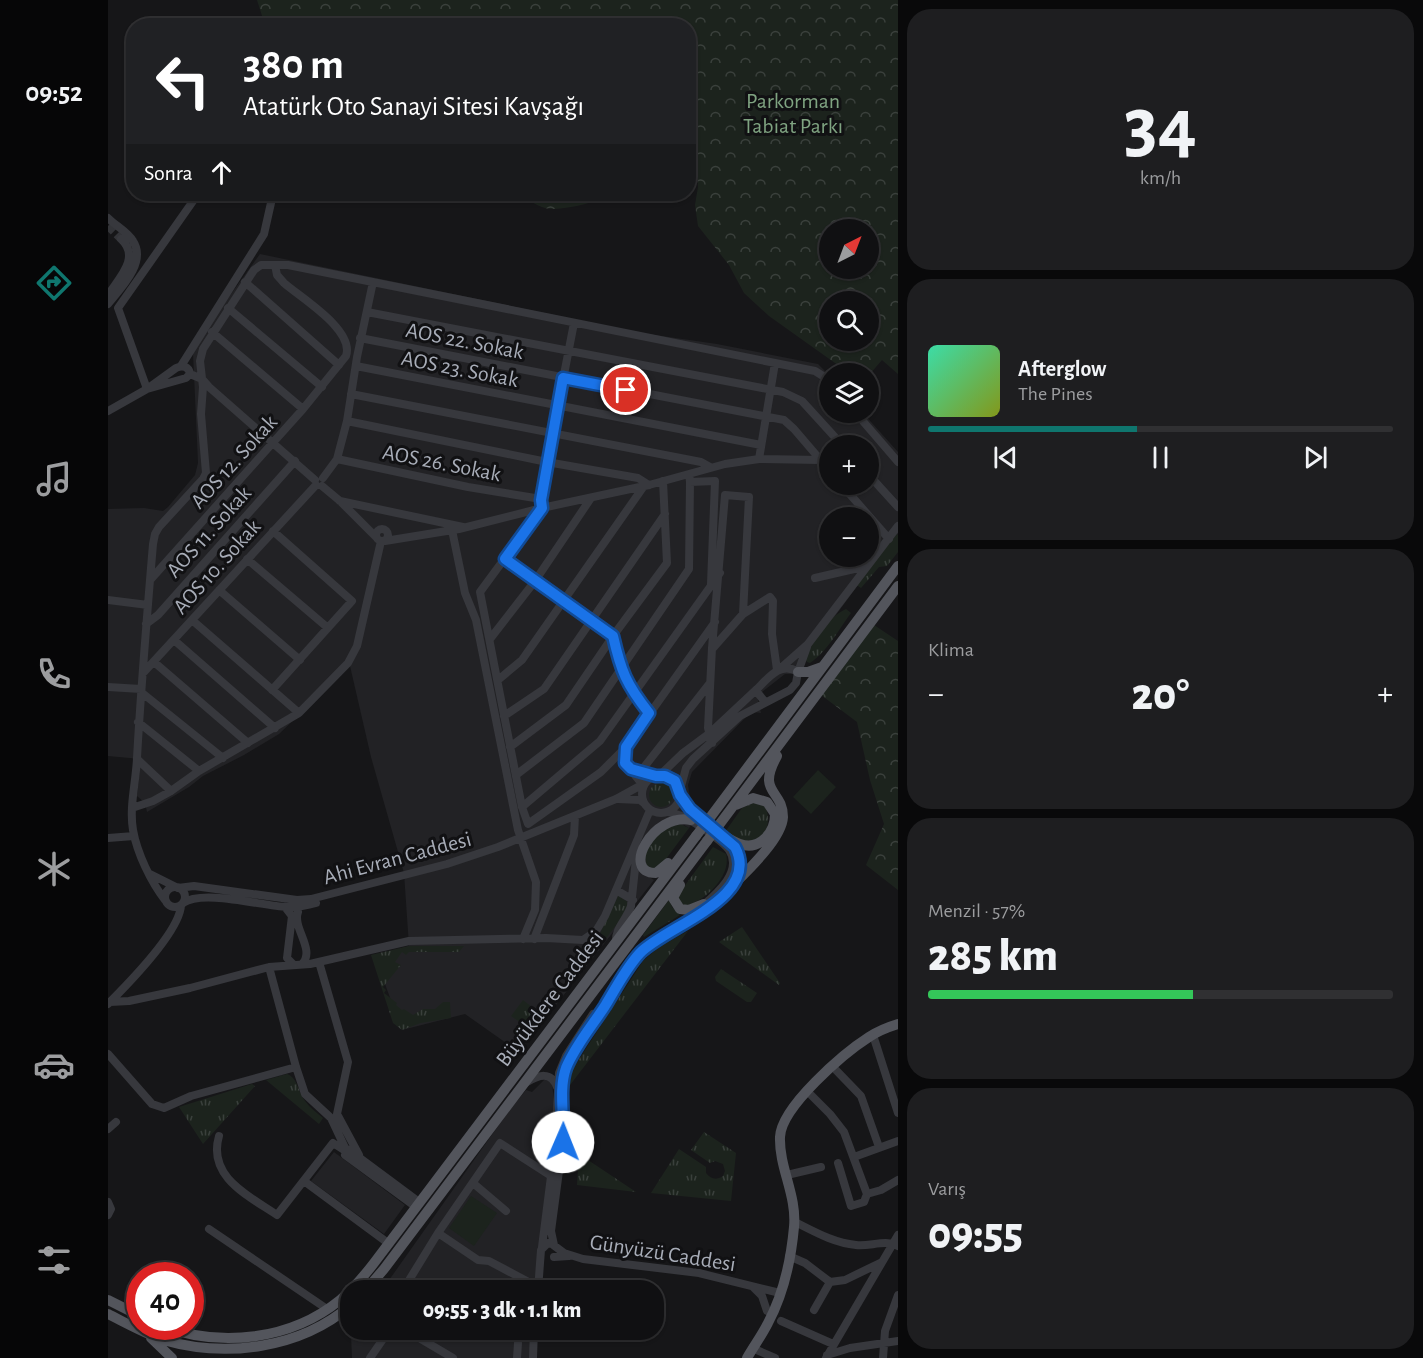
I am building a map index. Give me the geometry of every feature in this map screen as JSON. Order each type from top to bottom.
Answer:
[{"type":"main road","name":"Büyükdere Caddesi","points":[[204,1337],[244,1338],[284,1329],[310,1319],[327,1309],[354,1287],[898,566]]},
{"type":"main road","name":"Büyükdere Caddesi","points":[[374,1280],[687,866],[707,841],[721,830],[729,811],[898,586]]},
{"type":"main road","points":[[798,672],[808,672],[823,667]]},
{"type":"main road","points":[[730,888],[773,840],[781,827],[782,812],[771,790],[769,777],[781,742]]},
{"type":"main road","points":[[721,830],[740,844],[755,845],[767,836],[774,825],[774,810],[762,799],[744,800],[729,811]]},
{"type":"main road","points":[[686,848],[656,873],[648,872],[640,864],[641,854],[647,841],[661,827],[678,819],[691,820]]},
{"type":"main road","points":[[687,866],[683,879],[674,894],[675,903],[684,910],[704,904]]},
{"type":"main road","points":[[759,1336],[767,1311],[789,1267],[795,1222],[795,1204],[780,1146],[782,1125],[795,1103],[833,1067],[873,1035],[898,1024]]},
{"type":"main road","points":[[750,1353],[767,1324],[778,1290]]},
{"type":"main road","points":[[108,1300],[126,1309]]},
{"type":"main road","points":[[208,1358],[234,1350],[272,1345],[293,1339],[325,1324],[340,1313]]},
{"type":"main road","points":[[108,1314],[126,1323]]},
{"type":"main road","points":[[153,1340],[172,1358]]},
{"type":"main road","points":[[165,1340],[193,1347],[234,1350]]},
{"type":"street","points":[[147,389],[118,308],[193,201]]},
{"type":"street","points":[[108,411],[181,366],[264,234],[271,201]]},
{"type":"street","points":[[108,218],[135,243],[138,259],[108,304]]},
{"type":"street","points":[[108,223],[119,228]]},
{"type":"street","points":[[108,295],[131,257],[129,248],[121,239]]},
{"type":"street","points":[[170,931],[171,919],[166,902],[149,873],[134,836],[132,808],[155,534],[206,473],[201,414],[200,361],[203,349],[212,332],[254,270],[261,265],[288,265],[819,374]]},
{"type":"street","points":[[245,282],[339,365],[348,350],[347,341],[332,323],[284,283],[277,275],[275,265]]},
{"type":"street","points":[[337,459],[347,421],[360,338],[373,282]]},
{"type":"street","points":[[228,308],[322,387]]},
{"type":"street","points":[[367,312],[783,392],[802,401],[833,435]]},
{"type":"street","points":[[574,323],[557,406],[541,504],[480,592],[522,807],[528,824],[610,764],[626,747],[715,622]]},
{"type":"street","points":[[212,332],[303,409]]},
{"type":"street","name":"AOS 22. Sokak","points":[[360,338],[784,420],[819,459]]},
{"type":"street","points":[[759,459],[775,363]]},
{"type":"street","name":"AOS 12. Sokak","points":[[151,579],[303,409],[339,365]]},
{"type":"street","points":[[181,366],[186,366],[190,372],[202,379],[359,520],[381,536],[410,536],[452,530],[541,504],[591,498],[663,481],[689,478],[715,481],[711,584]]},
{"type":"street","name":"AOS 23. Sokak","points":[[356,366],[761,446]]},
{"type":"street","points":[[147,389],[186,378],[190,372]]},
{"type":"street","points":[[351,394],[701,462],[710,467]]},
{"type":"street","points":[[347,421],[638,478],[646,485]]},
{"type":"street","points":[[864,423],[898,462]]},
{"type":"street","name":"AOS 10. Sokak","points":[[144,672],[319,482],[337,459]]},
{"type":"street","name":"AOS 26. Sokak","points":[[337,459],[541,504]]},
{"type":"street","points":[[689,478],[710,467],[759,459],[819,460]]},
{"type":"street","name":"AOS 11. Sokak","points":[[146,624],[158,615],[295,461]]},
{"type":"street","points":[[516,775],[584,723],[689,569],[689,478]]},
{"type":"street","points":[[510,747],[566,705],[667,563],[663,481]]},
{"type":"street","points":[[498,680],[522,660],[646,485]]},
{"type":"street","points":[[879,486],[898,507]]},
{"type":"street","points":[[712,743],[708,728],[712,648],[725,495],[749,497],[742,614]]},
{"type":"street","points":[[851,495],[889,539]]},
{"type":"street","points":[[490,639],[535,581],[591,498]]},
{"type":"street","points":[[340,501],[467,527]]},
{"type":"street","points":[[504,716],[544,688],[665,514]]},
{"type":"street","points":[[879,551],[898,526]]},
{"type":"street","points":[[452,530],[465,593],[476,620],[521,840],[534,872],[536,904],[523,939]]},
{"type":"street","points":[[273,531],[366,613]]},
{"type":"street","points":[[132,808],[153,801],[171,791],[199,771],[299,712],[348,663],[357,646],[366,613],[381,536]]},
{"type":"street","points":[[247,559],[328,628]]},
{"type":"street","points":[[505,559],[613,636],[620,669],[634,694],[649,713]]},
{"type":"street","points":[[815,578],[863,567]]},
{"type":"street","points":[[644,803],[642,793],[644,784],[658,776],[710,733],[808,644],[866,567]]},
{"type":"street","points":[[522,807],[600,741],[720,572]]},
{"type":"street","points":[[219,590],[300,660]]},
{"type":"street","points":[[712,648],[742,614],[770,597],[773,601],[772,634],[780,669]]},
{"type":"street","points":[[108,600],[148,605]]},
{"type":"street","points":[[272,690],[352,601]]},
{"type":"street","points":[[192,620],[299,712]]},
{"type":"street","points":[[174,640],[275,728]]},
{"type":"street","points":[[669,812],[677,805],[686,768],[693,759],[740,716],[790,690],[796,683],[808,644]]},
{"type":"street","points":[[154,662],[248,743]]},
{"type":"street","points":[[780,669],[790,668],[798,672]]},
{"type":"street","points":[[641,771],[711,682]]},
{"type":"street","points":[[108,687],[141,690],[223,758]]},
{"type":"street","points":[[757,689],[765,702]]},
{"type":"street","points":[[138,722],[199,771]]},
{"type":"street","points":[[626,747],[628,766],[644,784]]},
{"type":"street","points":[[137,759],[171,791]]},
{"type":"street","points":[[554,1257],[556,1252],[551,1231],[563,1142],[563,1080],[568,1065],[622,978],[642,951],[656,940],[707,910],[730,888],[737,876],[740,860],[735,847],[721,830],[698,817],[675,781],[628,766],[610,764]]},
{"type":"street","name":"Ahi Evran Caddesi","points":[[182,904],[188,900],[204,897],[285,907],[303,907],[471,861],[616,799],[644,784]]},
{"type":"street","points":[[539,1280],[555,1145],[559,1073],[566,1056],[635,951],[647,939],[704,904],[717,892],[730,875],[733,860],[731,853],[723,844],[691,820],[669,812],[660,813],[650,810],[640,800],[616,799]]},
{"type":"street","points":[[109,1003],[190,988],[269,967],[319,962],[410,941],[583,940],[596,931],[606,916],[650,810]]},
{"type":"street","points":[[534,939],[574,835],[575,816]]},
{"type":"street","points":[[616,942],[617,932],[629,914],[633,900],[634,862],[642,832]]},
{"type":"street","points":[[108,838],[134,836]]},
{"type":"street","name":"Ahi Evran Caddesi","points":[[149,873],[177,887],[194,886],[297,900],[311,899],[447,864],[521,840]]},
{"type":"street","points":[[109,1003],[143,966],[170,931],[178,917],[184,894],[177,887],[167,891],[166,902]]},
{"type":"street","points":[[616,890],[633,900]]},
{"type":"street","points":[[166,902],[172,907],[182,904]]},
{"type":"street","points":[[285,907],[292,916],[287,958],[298,965]]},
{"type":"street","points":[[298,965],[305,961],[307,954],[296,914],[303,907]]},
{"type":"street","points":[[319,962],[348,1062],[337,1114],[360,1158]]},
{"type":"street","points":[[269,967],[296,1067],[306,1094],[331,1118],[347,1152],[345,1155],[417,1205]]},
{"type":"street","points":[[873,1035],[898,1113]]},
{"type":"street","points":[[108,1054],[152,1104],[164,1108],[191,1096],[296,1067]]},
{"type":"street","points":[[833,1067],[861,1096],[879,1147]]},
{"type":"street","points":[[524,1084],[539,1076],[547,1075],[555,1083],[558,1091]]},
{"type":"street","points":[[807,1091],[844,1132],[867,1194],[864,1202],[851,1206],[838,1163]]},
{"type":"street","points":[[108,1129],[116,1122]]},
{"type":"street","points":[[219,1136],[216,1157],[221,1171],[238,1188],[278,1215],[333,1143],[360,1158],[417,1205]]},
{"type":"street","points":[[854,1157],[898,1141]]},
{"type":"street","points":[[409,1280],[438,1233],[500,1143],[551,1176]]},
{"type":"street","points":[[787,1175],[821,1167]]},
{"type":"street","points":[[867,1194],[881,1190],[898,1180]]},
{"type":"street","points":[[304,1181],[388,1244]]},
{"type":"street","points":[[472,1183],[506,1211]]},
{"type":"street","points":[[108,1202],[111,1209],[108,1215]]},
{"type":"street","points":[[795,1222],[836,1242],[859,1246],[897,1242]]},
{"type":"street","points":[[209,1229],[327,1309]]},
{"type":"street","points":[[438,1233],[478,1260],[489,1261],[522,1280]]},
{"type":"street","points":[[827,1356],[882,1262],[897,1242]]},
{"type":"street","points":[[542,1251],[548,1243],[572,1256]]},
{"type":"street","points":[[542,1251],[546,1258],[572,1256]]},
{"type":"street","name":"Günyüzü Caddesi","points":[[572,1256],[582,1255],[697,1270],[778,1290]]},
{"type":"street","name":"Günyüzü Caddesi","points":[[572,1256],[699,1273],[778,1290]]},
{"type":"street","points":[[789,1256],[805,1263],[830,1282],[845,1280],[882,1262]]},
{"type":"street","points":[[814,1310],[830,1282]]},
{"type":"street","points":[[752,1286],[762,1296],[767,1311]]},
{"type":"street","points":[[883,1358],[887,1324],[898,1295]]},
{"type":"street","points":[[781,1321],[833,1344]]},
{"type":"street","points":[[370,1358],[382,1340]]},
{"type":"street","points":[[423,1340],[453,1358]]},
{"type":"street","points":[[533,1358],[534,1340]]},
{"type":"street","points":[[827,1356],[850,1348],[898,1341]]},
{"type":"street","points":[[517,1358],[518,1343]]},
{"type":"street","points":[[750,1353],[775,1358]]},
{"type":"shaded area","points":[[260,254],[641,333],[717,344],[818,364],[819,423],[872,423],[898,452],[898,534],[879,558],[879,507],[819,507],[819,567],[871,567],[811,649],[806,660],[792,674],[785,674],[757,696],[761,713],[749,714],[692,772],[688,785],[689,792],[691,800],[700,813],[689,828],[684,825],[643,873],[654,880],[519,1052],[465,1014],[402,1030],[375,957],[409,946],[404,873],[371,757],[350,666],[279,734],[203,776],[147,812],[145,803],[137,796],[141,759],[108,756],[108,509],[144,508],[163,511],[195,475],[198,463],[193,353],[226,301]]},
{"type":"shaded area","points":[[546,1078],[552,1080],[554,1104],[550,1129],[549,1176],[538,1280],[389,1280],[508,1112],[526,1090],[532,1092]]},
{"type":"shaded area","points":[[334,1152],[405,1205],[384,1234],[311,1181]]},
{"type":"shaded area","points":[[351,1340],[530,1340],[530,1358],[352,1358]]},
{"type":"green space","name":"Parkorman Tabiat Parkı","points":[[257,0],[898,0],[898,374],[882,360],[879,363],[835,363],[769,316],[744,293],[729,265],[698,226],[695,205],[698,187],[696,170],[696,18],[263,18]]},
{"type":"green space","points":[[531,201],[595,201],[559,209],[538,205]]},
{"type":"green space","points":[[895,533],[898,535],[898,552],[887,566],[879,567],[879,553]]},
{"type":"green space","points":[[868,567],[879,567],[861,588],[855,584]]},
{"type":"green space","points":[[846,609],[851,613],[832,640],[822,653],[810,663],[807,662],[805,659],[822,630]]},
{"type":"green space","points":[[874,625],[898,641],[898,890],[866,865],[884,824],[870,780],[857,722],[821,695]]},
{"type":"green space","points":[[818,770],[836,787],[811,814],[793,797]]},
{"type":"green space","points":[[661,783],[670,786],[673,795],[670,804],[661,807],[652,804],[649,795],[652,786]]},
{"type":"green space","points":[[753,803],[765,806],[767,812],[768,823],[763,833],[754,840],[747,841],[725,832],[742,808]]},
{"type":"green space","points":[[680,824],[689,828],[660,867],[657,869],[647,867],[645,857],[647,849],[661,830]]},
{"type":"green space","points":[[713,847],[726,854],[725,871],[708,894],[685,906],[680,902],[678,895]]},
{"type":"green space","points":[[618,896],[627,901],[627,911],[601,945],[596,942]]},
{"type":"green space","points":[[669,900],[680,915],[644,937],[643,935]]},
{"type":"green space","points":[[742,927],[780,983],[779,985],[719,942]]},
{"type":"green space","points":[[688,931],[567,1089],[570,1073],[643,961],[659,947]]},
{"type":"green space","points":[[409,946],[464,946],[459,952],[409,952],[406,955],[402,952],[395,962],[401,965],[383,987],[386,990],[384,993],[402,1010],[413,1015],[423,1009],[435,1009],[443,1002],[450,1002],[451,1018],[421,1023],[402,1030],[393,1023],[371,955]]},
{"type":"green space","points":[[721,969],[757,993],[751,1002],[747,1002],[716,981],[715,977]]},
{"type":"green space","points":[[523,1000],[540,1013],[521,1037],[514,1032],[521,1023],[511,1016]]},
{"type":"green space","points":[[287,1074],[298,1086],[307,1104],[323,1118],[319,1124],[266,1080]]},
{"type":"green space","points":[[252,1084],[255,1086],[203,1144],[179,1107]]},
{"type":"green space","points":[[704,1132],[736,1153],[731,1201],[651,1193],[679,1149],[706,1167],[706,1173],[710,1177],[716,1179],[723,1176],[725,1171],[723,1164],[715,1161],[710,1163],[691,1150]]},
{"type":"green space","points":[[579,1154],[636,1192],[577,1185]]},
{"type":"green space","points":[[471,1196],[497,1213],[474,1246],[449,1228]]},
{"type":"tunnel","points":[[108,226],[121,239]]},
{"type":"route","points":[[563,1142],[563,1080],[571,1058],[583,1039],[636,957],[656,940],[714,905],[730,888],[737,876],[740,864],[735,847],[690,809],[680,795],[675,781],[665,776],[656,776],[631,769],[625,763],[626,747],[649,713],[634,694],[620,669],[613,636],[505,559],[542,508],[541,500],[563,378],[626,390]]}]
